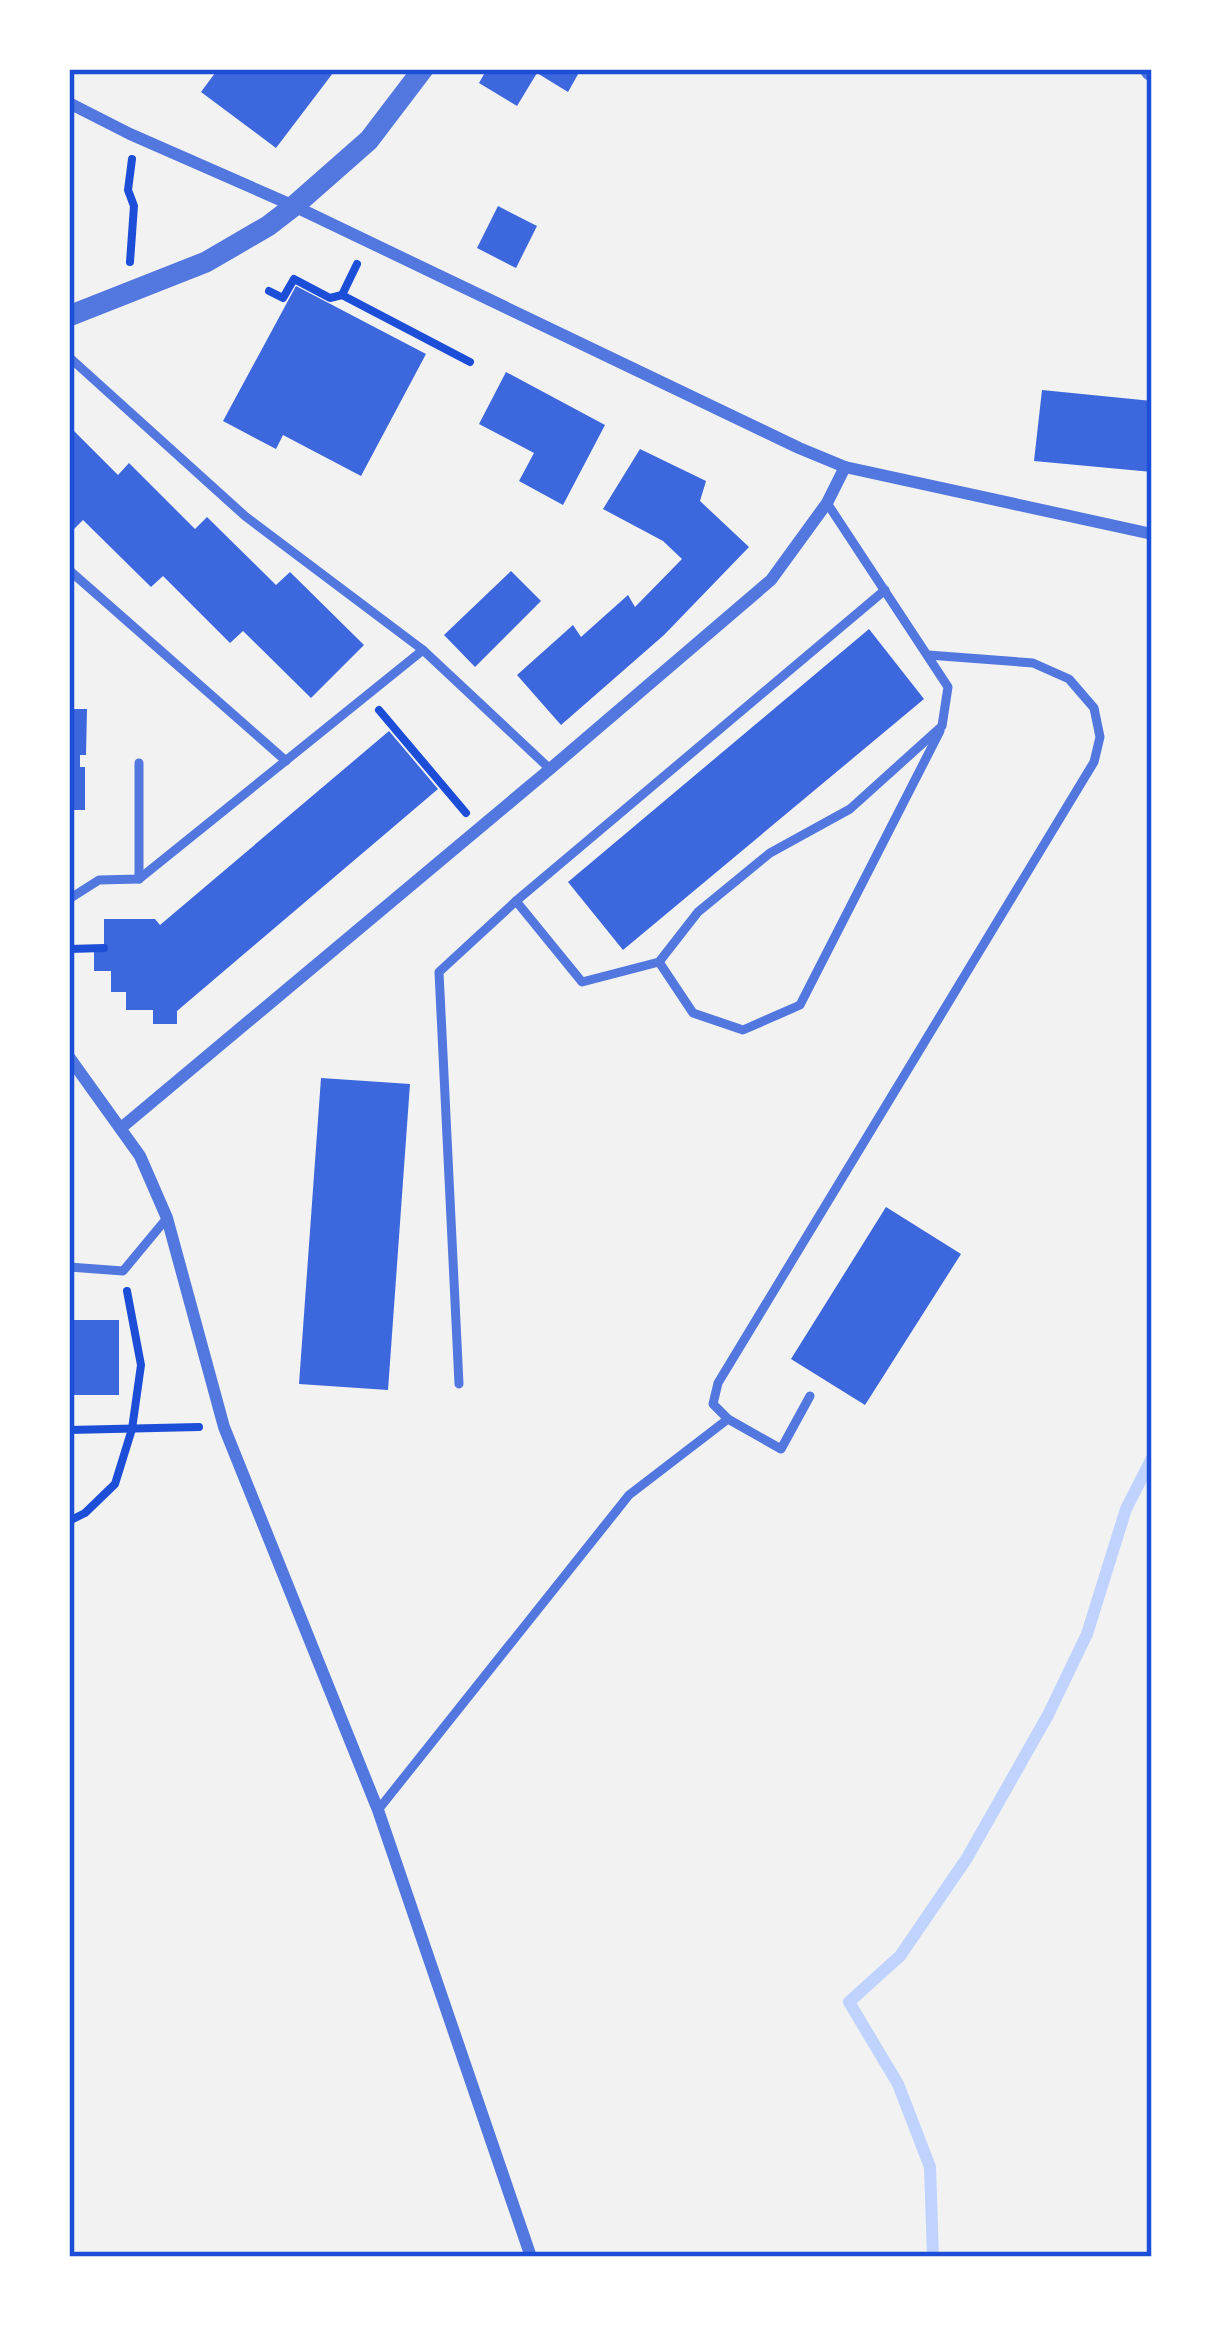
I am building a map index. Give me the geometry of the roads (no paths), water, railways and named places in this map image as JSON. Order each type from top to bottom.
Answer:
[{"type":"street","points":[[69,316],[206,262],[268,226],[368,140],[423,69]]},
{"type":"street","points":[[69,103],[844,466],[1152,534]]},
{"type":"street","points":[[121,1128],[771,580],[827,503],[844,466]]},
{"type":"street","points":[[69,1058],[140,1156],[167,1218],[224,1426],[377,1810],[531,2257]]},
{"type":"lane","points":[[69,357],[245,516],[423,650],[550,770]]},
{"type":"lane","points":[[658,962],[693,1013],[743,1030],[800,1005],[942,726],[948,687],[827,503]]},
{"type":"lane","points":[[69,570],[286,761]]},
{"type":"lane","points":[[459,1384],[439,972],[516,901],[885,590]]},
{"type":"lane","points":[[69,899],[99,880],[139,879],[423,650]]},
{"type":"lane","points":[[810,1396],[781,1449],[728,1419],[713,1404],[718,1383],[1094,762],[1100,737],[1094,708],[1069,679],[1033,663],[928,655]]},
{"type":"lane","points":[[516,901],[582,982],[658,962],[698,912],[770,854],[850,809],[942,726]]},
{"type":"lane","points":[[139,764],[139,879]]},
{"type":"lane","points":[[69,1267],[123,1271],[167,1218]]},
{"type":"lane","points":[[377,1810],[628,1495],[728,1419]]},
{"type":"waterway","points":[[933,2257],[930,2167],[898,2084],[849,2002],[900,1956],[967,1858],[1048,1715],[1087,1634],[1126,1509],[1152,1458]]}]
